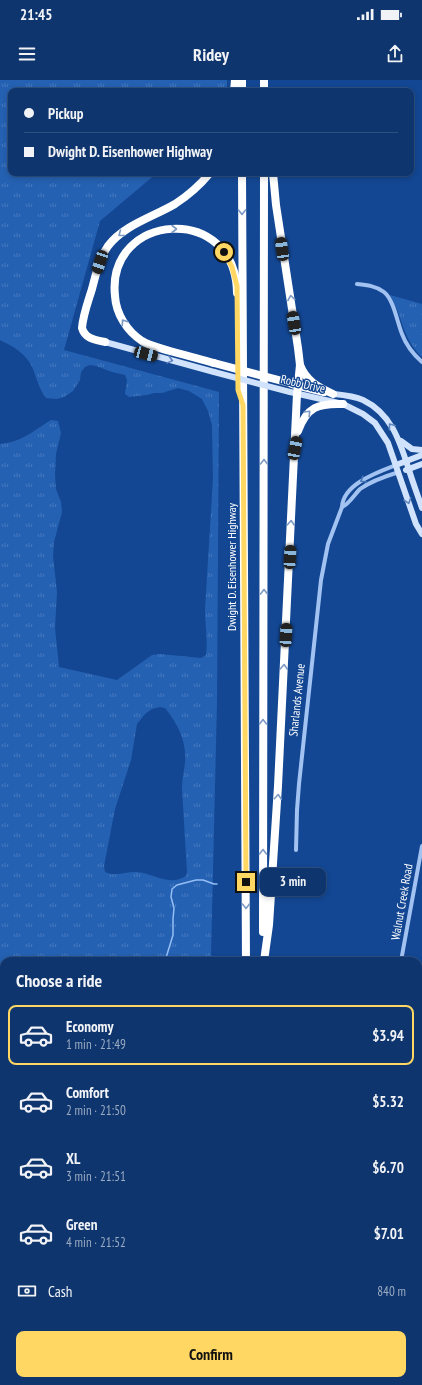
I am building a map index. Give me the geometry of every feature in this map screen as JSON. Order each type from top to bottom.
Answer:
[{"type":"highway","points":[[105,342],[88,337],[84,334],[82,328],[97,270],[104,254],[114,239],[120,234],[182,199],[207,176]]},
{"type":"highway","name":"Dwight D. Eisenhower Highway","points":[[242,176],[246,957]]},
{"type":"highway","points":[[263,957],[264,176]]},
{"type":"highway","points":[[273,176],[276,206],[300,364],[303,372],[313,384],[333,394]]},
{"type":"highway","points":[[243,405],[238,390],[237,286],[228,258],[218,245],[211,240],[203,235],[186,229],[164,229],[143,237],[129,249],[116,273],[114,295],[117,308],[120,317],[131,332],[146,343],[214,363],[294,389],[333,394]]},
{"type":"highway","points":[[264,957],[268,925],[278,786],[295,448],[294,389],[300,364]]},
{"type":"highway","points":[[295,448],[302,421],[308,413],[320,405],[330,403],[343,404]]},
{"type":"main road","name":"Robb Drive","points":[[105,342],[214,372],[294,389],[343,404],[363,414],[380,428],[388,443],[416,524],[422,534]]},
{"type":"main road","name":"Robb Drive","points":[[333,394],[355,397],[370,404],[382,414],[399,439],[422,508]]},
{"type":"main road","points":[[399,439],[412,449],[422,450]]},
{"type":"main road","name":"Sharlands Avenue","points":[[396,465],[422,455]]},
{"type":"main road","name":"Sharlands Avenue","points":[[399,472],[422,464]]},
{"type":"street","points":[[358,284],[377,288],[386,294],[391,303],[404,340],[412,352],[422,362]]},
{"type":"street","name":"Sharlands Avenue","points":[[296,850],[299,784],[322,576],[328,544],[345,496],[358,483],[396,465]]},
{"type":"street","name":"Sharlands Avenue","points":[[342,507],[345,506],[356,493],[366,485],[399,472]]},
{"type":"street","name":"Walnut Creek Road","points":[[402,957],[422,846]]},
{"type":"green space","points":[[0,80],[227,80],[227,88],[8,88],[8,176],[153,176],[100,221],[64,350],[219,392],[217,702],[211,955],[213,957],[0,957],[0,444],[15,441],[33,432],[51,420],[58,421],[61,433],[56,454],[55,475],[56,489],[61,502],[62,512],[54,542],[53,556],[57,592],[55,628],[59,667],[117,680],[152,655],[160,654],[201,658],[206,655],[207,644],[205,609],[213,479],[212,425],[208,411],[202,399],[189,391],[178,388],[162,393],[129,397],[125,394],[127,380],[125,375],[90,365],[85,367],[81,372],[80,380],[73,391],[64,397],[57,399],[46,398],[40,388],[28,359],[10,345],[0,340]],"holes":[[[160,707],[165,708],[174,720],[181,734],[185,748],[182,788],[187,871],[186,876],[179,879],[167,880],[136,872],[116,874],[105,872],[104,866],[115,809],[131,760],[137,724],[145,714],[152,709]]]},
{"type":"green space","points":[[390,295],[422,304],[422,357],[410,342]]},
{"type":"waterway","points":[[166,957],[173,935],[174,908],[171,897],[172,889],[177,885],[196,880],[203,880],[217,884]]},
{"type":"route","points":[[224,252],[232,267],[237,286],[238,390],[243,405],[246,882]]}]
